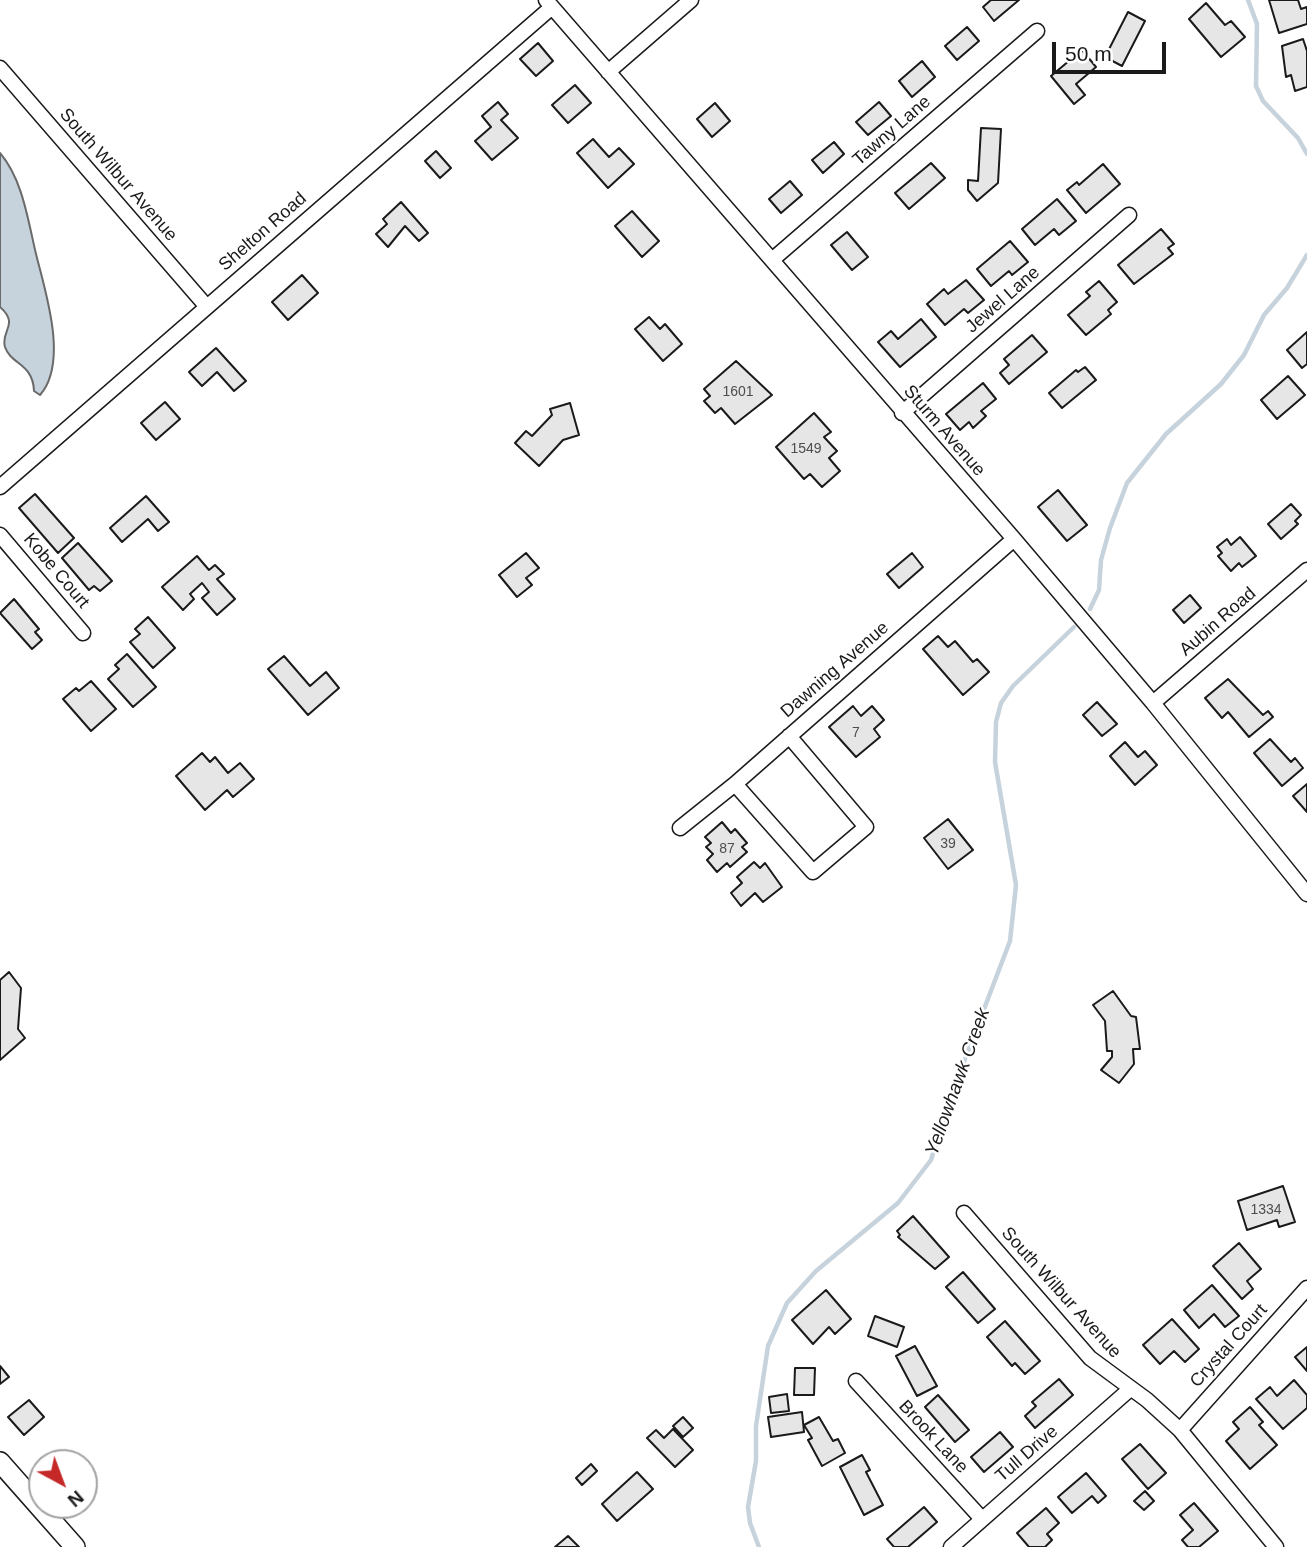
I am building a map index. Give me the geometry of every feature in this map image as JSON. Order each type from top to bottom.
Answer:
[{"type":"main road","points":[[0,1462],[75,1547]]},
{"type":"street","points":[[608,72],[691,0]]},
{"type":"street","name":"Sturm Avenue","points":[[549,3],[1014,539],[1153,703],[1307,894]]},
{"type":"street","name":"Shelton Road","points":[[0,487],[549,3]]},
{"type":"street","name":"Tawny Lane","points":[[772,260],[1037,32]]},
{"type":"street","name":"South Wilbur Avenue","points":[[0,68],[207,307]]},
{"type":"street","name":"Jewel Lane","points":[[902,413],[1129,215]]},
{"type":"street","name":"Kobe Court","points":[[0,535],[83,632]]},
{"type":"street","name":"Dawning Avenue","points":[[680,828],[735,784],[1014,539]]},
{"type":"street","name":"Aubin Road","points":[[1153,703],[1307,570]]},
{"type":"street","points":[[735,784],[813,872],[866,827],[789,736]]},
{"type":"street","name":"South Wilbur Avenue","points":[[964,1213],[1068,1335],[1100,1367],[1129,1390],[1147,1400],[1180,1430],[1268,1544]]},
{"type":"street","name":"Crystal Court","points":[[1180,1430],[1307,1287]]},
{"type":"street","name":"Brook Lane","points":[[856,1381],[982,1519]]},
{"type":"street","name":"Tull Drive","points":[[951,1547],[1129,1390]]},
{"type":"shaded area","points":[[0,153],[14,176],[24,201],[49,306],[54,346],[53,364],[49,381],[40,395],[34,391],[30,375],[8,353],[4,341],[9,319],[0,307]]},
{"type":"building","points":[[991,0],[1019,0],[994,21],[983,7]]},
{"type":"building","points":[[1269,0],[1298,0],[1301,9],[1307,7],[1307,24],[1279,33]]},
{"type":"building","points":[[1206,3],[1225,25],[1231,21],[1245,37],[1221,57],[1189,19]]},
{"type":"building","points":[[1128,12],[1145,21],[1122,66],[1105,57]]},
{"type":"building","points":[[967,27],[979,41],[957,60],[945,46]]},
{"type":"building","points":[[1303,39],[1307,51],[1307,87],[1295,91],[1291,75],[1286,77],[1282,46]]},
{"type":"building","points":[[538,43],[553,61],[536,76],[520,59]]},
{"type":"building","points":[[1082,50],[1096,67],[1076,84],[1085,95],[1074,104],[1051,76]]},
{"type":"building","points":[[922,61],[935,77],[912,97],[899,81]]},
{"type":"building","points":[[575,85],[591,103],[568,123],[552,105]]},
{"type":"building","points":[[498,102],[508,114],[501,120],[518,138],[492,160],[475,141],[491,127],[482,116]]},
{"type":"building","points":[[879,102],[891,116],[868,135],[856,122]]},
{"type":"building","points":[[715,103],[730,121],[712,137],[697,119]]},
{"type":"building","points":[[981,128],[1001,129],[998,183],[977,201],[968,190],[968,180],[978,181]]},
{"type":"building","points":[[593,139],[609,157],[619,148],[634,164],[608,188],[577,153]]},
{"type":"building","points":[[834,142],[844,154],[823,173],[812,160]]},
{"type":"building","points":[[436,151],[451,168],[440,178],[425,161]]},
{"type":"building","points":[[931,163],[945,178],[909,209],[895,193]]},
{"type":"building","points":[[1103,164],[1120,184],[1086,213],[1067,190],[1077,182],[1079,185]]},
{"type":"building","points":[[790,181],[802,195],[781,213],[769,199]]},
{"type":"building","points":[[1057,199],[1076,221],[1059,235],[1054,229],[1035,245],[1022,229]]},
{"type":"building","points":[[401,202],[428,233],[419,241],[405,226],[388,247],[376,234],[387,224],[383,219]]},
{"type":"building","points":[[632,211],[659,241],[642,257],[615,226]]},
{"type":"building","points":[[1161,229],[1174,244],[1168,248],[1173,254],[1134,284],[1118,265]]},
{"type":"building","points":[[847,232],[868,257],[852,270],[831,245]]},
{"type":"building","points":[[1010,241],[1028,262],[1012,275],[1009,271],[991,286],[977,269]]},
{"type":"building","points":[[302,275],[318,293],[288,320],[272,302]]},
{"type":"building","points":[[966,280],[984,300],[968,313],[964,309],[945,325],[927,304],[944,289],[948,294]]},
{"type":"building","points":[[1099,281],[1117,302],[1108,310],[1111,314],[1086,335],[1068,315],[1090,296],[1086,292]]},
{"type":"building","points":[[649,317],[660,329],[665,324],[682,344],[663,361],[635,329]]},
{"type":"building","points":[[921,319],[936,337],[900,367],[878,342],[891,331],[898,339]]},
{"type":"building","points":[[1307,332],[1307,364],[1302,368],[1287,350]]},
{"type":"building","points":[[1032,335],[1047,352],[1009,384],[1000,373],[1009,365],[1004,359]]},
{"type":"building","points":[[216,348],[246,381],[234,391],[217,372],[202,386],[189,372]]},
{"type":"building","points":[[736,361],[772,395],[735,424],[721,408],[715,413],[704,401],[710,396],[704,389]]},
{"type":"building","points":[[1085,367],[1096,380],[1062,408],[1049,393],[1076,370],[1078,372]]},
{"type":"building","points":[[1288,376],[1305,395],[1277,419],[1261,400]]},
{"type":"building","points":[[983,383],[996,399],[981,411],[986,416],[973,428],[969,422],[960,430],[946,414]]},
{"type":"building","points":[[165,402],[180,419],[156,440],[141,423]]},
{"type":"building","points":[[570,403],[579,435],[563,440],[539,466],[515,443],[526,431],[532,436],[552,415],[550,409]]},
{"type":"building","points":[[814,413],[831,432],[824,437],[837,451],[829,458],[840,471],[822,487],[810,474],[804,479],[776,447]]},
{"type":"building","points":[[1058,490],[1087,525],[1067,541],[1038,507]]},
{"type":"building","points":[[35,494],[74,538],[58,553],[19,508]]},
{"type":"building","points":[[146,496],[169,522],[158,531],[148,519],[122,542],[110,528]]},
{"type":"building","points":[[1291,504],[1301,515],[1295,521],[1298,524],[1281,539],[1268,524]]},
{"type":"building","points":[[1240,537],[1256,556],[1242,567],[1239,563],[1231,571],[1218,556],[1222,553],[1217,547],[1227,539],[1231,545]]},
{"type":"building","points":[[78,543],[112,581],[100,591],[94,586],[89,590],[62,558]]},
{"type":"building","points":[[526,553],[539,568],[526,578],[532,585],[517,597],[499,575]]},
{"type":"building","points":[[912,553],[923,567],[899,588],[887,574]]},
{"type":"building","points":[[197,556],[209,570],[215,565],[224,574],[217,579],[235,599],[217,615],[202,598],[209,592],[202,583],[190,594],[194,599],[183,610],[162,587]]},
{"type":"building","points":[[1190,595],[1201,608],[1184,623],[1173,610]]},
{"type":"building","points":[[14,599],[39,629],[35,632],[42,640],[32,649],[0,613]]},
{"type":"building","points":[[148,617],[175,648],[153,668],[130,642],[140,634],[135,629]]},
{"type":"building","points":[[938,636],[948,647],[955,641],[973,662],[977,659],[989,672],[963,695],[923,649]]},
{"type":"building","points":[[127,654],[156,687],[133,707],[108,679],[119,669],[115,665]]},
{"type":"building","points":[[284,656],[310,686],[326,672],[339,688],[308,715],[268,669]]},
{"type":"building","points":[[1228,679],[1263,715],[1268,711],[1273,717],[1249,737],[1228,712],[1222,718],[1205,698]]},
{"type":"building","points":[[91,681],[116,709],[91,731],[63,699],[76,688],[79,691]]},
{"type":"building","points":[[1097,702],[1117,724],[1102,736],[1083,715]]},
{"type":"building","points":[[853,706],[861,716],[872,706],[884,720],[874,729],[880,737],[856,757],[829,727]]},
{"type":"building","points":[[1270,739],[1291,762],[1295,758],[1303,768],[1282,786],[1254,753]]},
{"type":"building","points":[[1125,742],[1138,757],[1145,751],[1157,765],[1135,785],[1110,756]]},
{"type":"building","points":[[202,753],[210,762],[215,757],[228,773],[240,763],[254,779],[233,797],[227,790],[205,810],[176,776]]},
{"type":"building","points":[[1307,784],[1307,812],[1293,796]]},
{"type":"building","points":[[948,819],[973,850],[948,869],[924,838]]},
{"type":"building","points":[[722,822],[731,833],[735,829],[747,843],[742,847],[747,852],[730,867],[727,863],[717,872],[707,860],[713,854],[706,847],[711,843],[705,837]]},
{"type":"building","points":[[754,862],[760,868],[765,863],[782,887],[763,902],[755,893],[741,906],[731,893],[742,883],[737,877]]},
{"type":"building","points":[[9,972],[21,988],[18,1029],[25,1038],[0,1060],[0,980]]},
{"type":"building","points":[[1113,991],[1131,1016],[1136,1017],[1140,1049],[1133,1049],[1134,1064],[1119,1083],[1101,1070],[1112,1057],[1112,1051],[1107,1051],[1105,1021],[1093,1005]]},
{"type":"building","points":[[1283,1186],[1295,1222],[1279,1227],[1277,1220],[1247,1230],[1238,1201]]},
{"type":"building","points":[[913,1216],[949,1257],[935,1269],[898,1237],[900,1235],[897,1231]]},
{"type":"building","points":[[1239,1243],[1261,1269],[1247,1281],[1253,1289],[1242,1299],[1213,1266]]},
{"type":"building","points":[[963,1272],[995,1309],[978,1323],[946,1287]]},
{"type":"building","points":[[1212,1285],[1239,1316],[1225,1327],[1214,1314],[1199,1328],[1184,1310]]},
{"type":"building","points":[[826,1290],[851,1319],[835,1334],[829,1327],[813,1344],[792,1320]]},
{"type":"building","points":[[875,1316],[904,1327],[897,1347],[868,1336]]},
{"type":"building","points":[[1172,1319],[1199,1349],[1185,1362],[1174,1351],[1160,1364],[1143,1345]]},
{"type":"building","points":[[1005,1321],[1040,1361],[1025,1374],[1015,1363],[1012,1366],[987,1337]]},
{"type":"building","points":[[915,1346],[937,1386],[917,1396],[896,1356]]},
{"type":"building","points":[[1307,1347],[1307,1371],[1295,1357]]},
{"type":"building","points":[[0,1366],[9,1377],[0,1384]]},
{"type":"building","points":[[795,1368],[815,1368],[814,1395],[794,1395]]},
{"type":"building","points":[[1059,1379],[1073,1395],[1035,1428],[1025,1416],[1036,1406],[1032,1402]]},
{"type":"building","points":[[1294,1380],[1307,1395],[1307,1408],[1283,1429],[1256,1399],[1270,1387],[1277,1396]]},
{"type":"building","points":[[787,1394],[789,1411],[771,1413],[769,1397]]},
{"type":"building","points":[[938,1395],[969,1430],[955,1442],[925,1407]]},
{"type":"building","points":[[29,1400],[44,1417],[24,1435],[8,1417]]},
{"type":"building","points":[[1250,1407],[1263,1422],[1259,1425],[1277,1445],[1250,1469],[1226,1441],[1239,1429],[1233,1422]]},
{"type":"building","points":[[802,1412],[804,1432],[771,1437],[768,1417]]},
{"type":"building","points":[[683,1417],[693,1428],[683,1437],[673,1426]]},
{"type":"building","points":[[819,1417],[833,1441],[838,1439],[845,1453],[822,1466],[808,1440],[812,1438],[804,1425]]},
{"type":"building","points":[[673,1429],[693,1450],[675,1467],[647,1438],[656,1430],[664,1438]]},
{"type":"building","points":[[1000,1432],[1013,1447],[984,1472],[971,1457]]},
{"type":"building","points":[[1140,1444],[1166,1473],[1148,1489],[1122,1459]]},
{"type":"building","points":[[862,1455],[870,1470],[866,1472],[883,1505],[864,1515],[840,1467]]},
{"type":"building","points":[[591,1464],[597,1471],[582,1485],[576,1478]]},
{"type":"building","points":[[637,1472],[653,1489],[617,1521],[602,1504]]},
{"type":"building","points":[[1086,1473],[1106,1496],[1098,1503],[1092,1496],[1072,1513],[1058,1497]]},
{"type":"building","points":[[1145,1491],[1154,1501],[1144,1510],[1134,1501]]},
{"type":"building","points":[[1194,1503],[1218,1531],[1199,1547],[1188,1547],[1182,1540],[1193,1530],[1180,1515]]},
{"type":"building","points":[[924,1507],[937,1522],[908,1547],[894,1547],[887,1539]]},
{"type":"building","points":[[1046,1508],[1059,1523],[1047,1534],[1052,1540],[1045,1547],[1029,1547],[1017,1533]]},
{"type":"building","points":[[568,1536],[579,1547],[555,1547]]},
{"type":"waterway","name":"Yellowhawk Creek","points":[[1248,0],[1257,24],[1256,86],[1263,101],[1298,138],[1307,154]]},
{"type":"waterway","name":"Yellowhawk Creek","points":[[1090,609],[1099,590],[1101,560],[1110,528],[1127,483],[1166,434],[1221,384],[1244,355],[1264,315],[1287,288],[1307,255]]},
{"type":"waterway","name":"Yellowhawk Creek","points":[[759,1547],[750,1523],[748,1507],[756,1461],[756,1426],[768,1346],[787,1303],[816,1271],[898,1203],[931,1160],[952,1093],[1010,941],[1016,885],[995,762],[996,722],[1001,703],[1013,686],[1074,627]]}]
